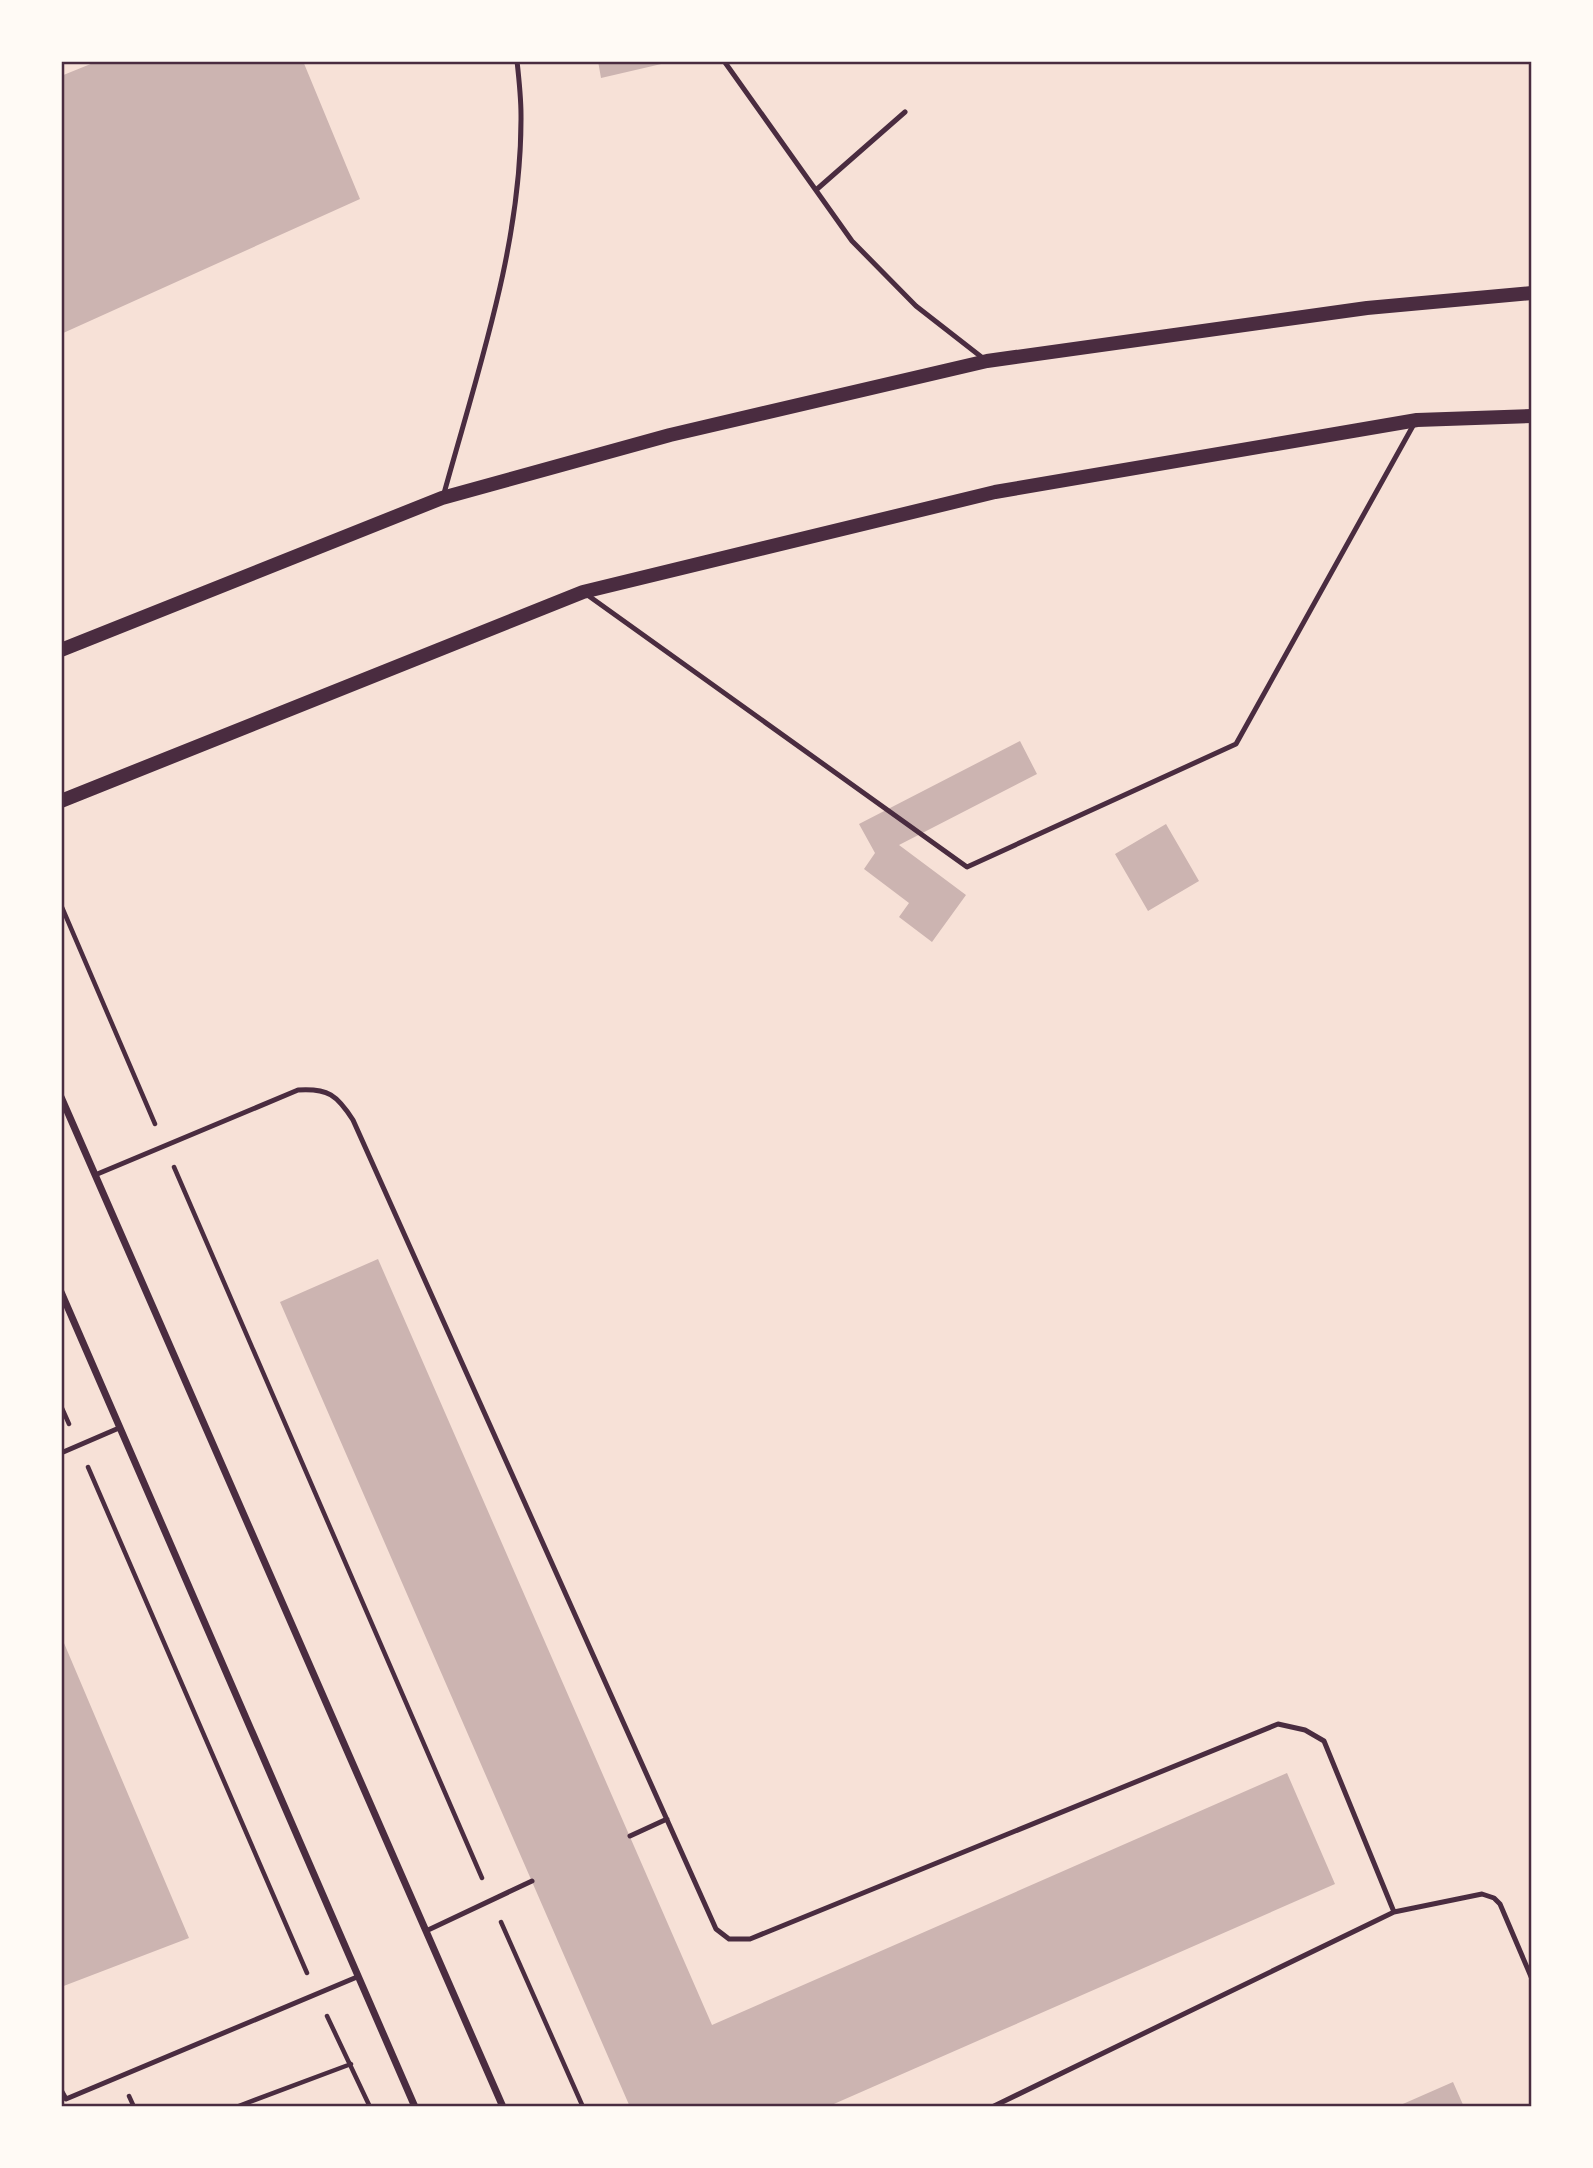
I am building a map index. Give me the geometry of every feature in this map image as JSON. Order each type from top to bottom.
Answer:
[{"type":"main road","points":[[61,650],[442,498],[670,435],[987,361],[1367,308],[1532,293]]},
{"type":"main road","points":[[61,801],[583,592],[995,492],[1417,420],[1532,416]]},
{"type":"street","points":[[61,1097],[503,2107]]},
{"type":"street","points":[[61,1292],[415,2107]]},
{"type":"lane","points":[[442,498],[496,302],[515,203],[521,116],[517,61]]},
{"type":"lane","points":[[724,61],[852,241],[916,306],[987,361]]},
{"type":"lane","points":[[816,190],[905,112]]},
{"type":"lane","points":[[583,592],[967,867],[1237,744],[1417,420]]},
{"type":"lane","points":[[95,1175],[298,1090],[322,1091],[335,1096],[343,1104],[353,1119],[716,1929],[729,1939],[750,1939],[1279,1724],[1305,1730],[1324,1741],[1394,1912]]},
{"type":"lane","points":[[61,1453],[119,1428]]},
{"type":"lane","points":[[630,1836],[667,1819]]},
{"type":"lane","points":[[426,1931],[532,1881]]},
{"type":"lane","points":[[992,2107],[1394,1912],[1482,1894],[1494,1898],[1500,1904],[1532,1979]]},
{"type":"lane","points":[[61,2090],[66,2099],[357,1977]]},
{"type":"path","points":[[61,905],[583,2107]]},
{"type":"path","points":[[61,1406],[316,1994],[370,2107]]},
{"type":"path","points":[[236,2107],[351,2064]]},
{"type":"building","points":[[98,61],[303,61],[360,199],[61,334],[61,76]]},
{"type":"building","points":[[598,61],[670,61],[670,62],[601,78]]},
{"type":"building","points":[[1020,741],[1037,774],[899,845],[966,895],[932,942],[899,917],[909,903],[864,869],[875,853],[859,824]]},
{"type":"building","points":[[1166,824],[1199,881],[1148,911],[1115,854]]},
{"type":"building","points":[[378,1259],[712,2025],[1287,1773],[1335,1884],[827,2107],[630,2107],[280,1302]]},
{"type":"building","points":[[61,1636],[189,1938],[61,1987]]},
{"type":"building","points":[[1453,2082],[1464,2107],[1396,2107]]}]
